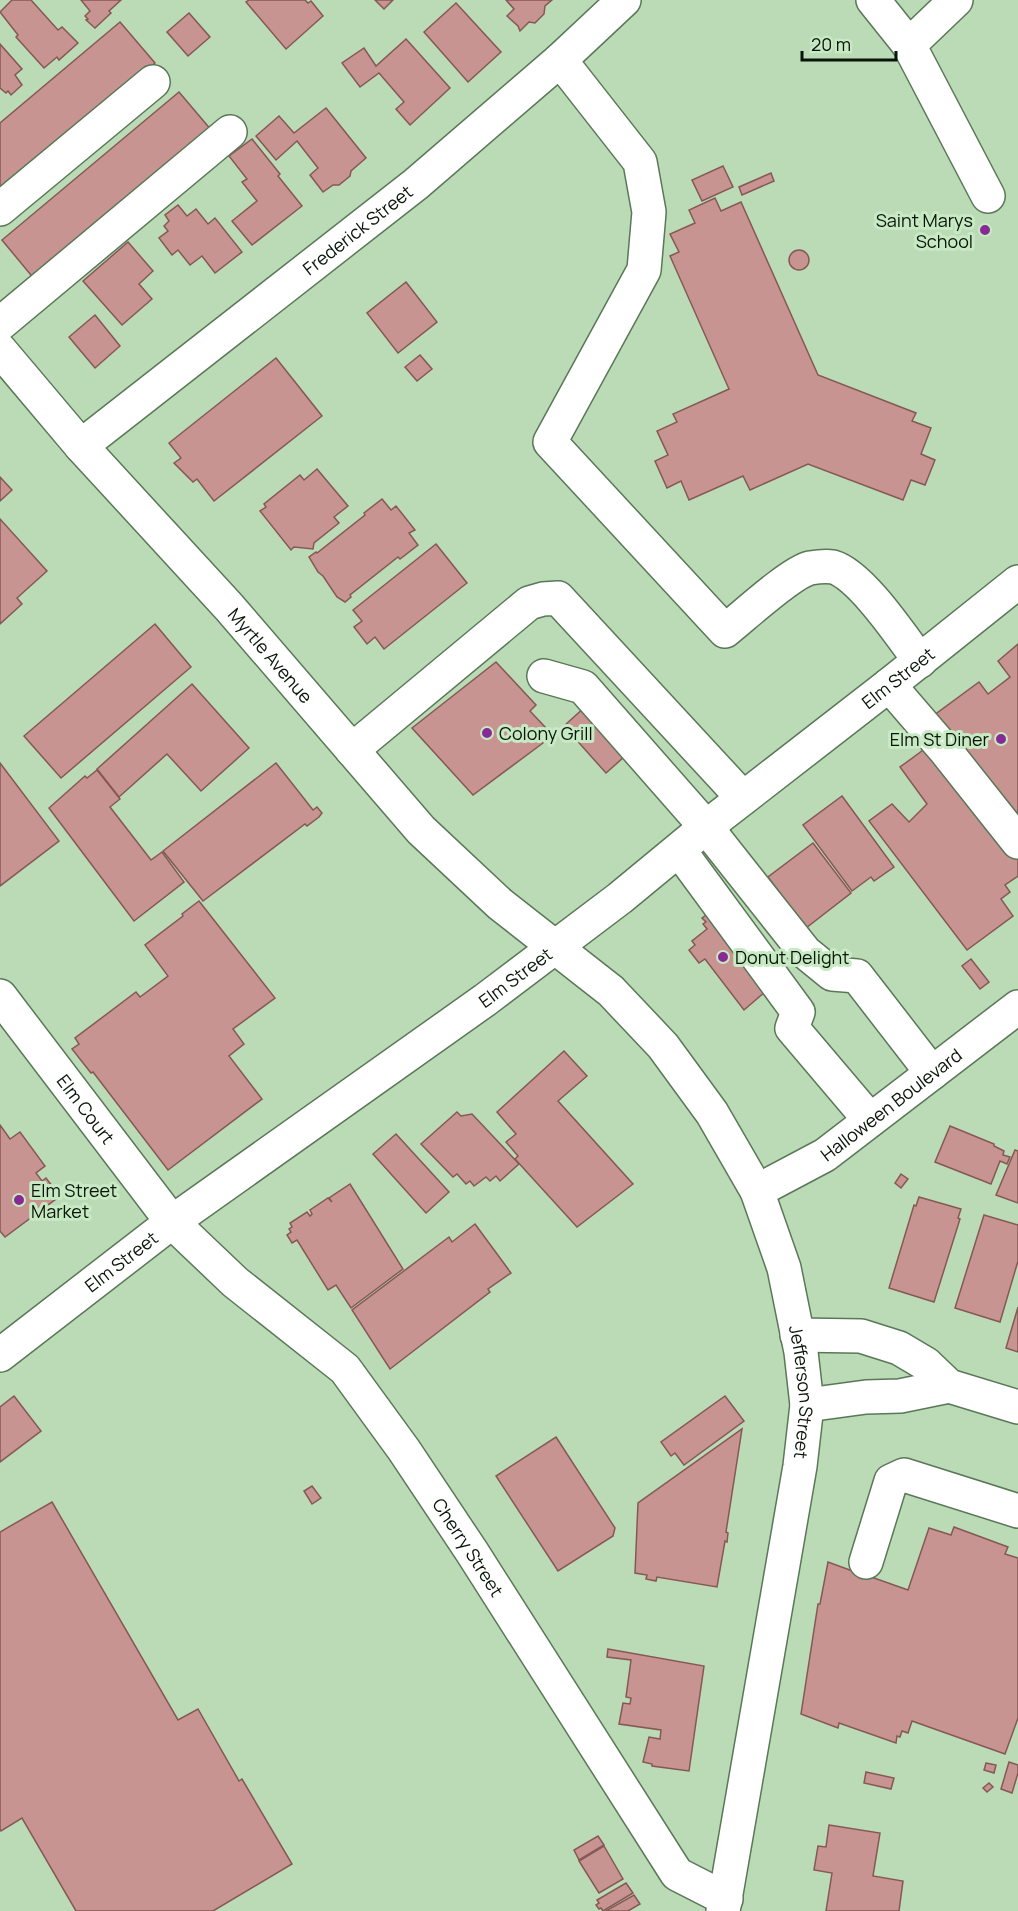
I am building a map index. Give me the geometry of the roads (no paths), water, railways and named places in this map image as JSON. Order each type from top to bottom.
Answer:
[{"type":"street","name":"Frederick Street","points":[[81,446],[416,184],[560,60],[624,0]]},
{"type":"street","points":[[873,0],[909,45],[988,196]]},
{"type":"street","points":[[909,45],[956,0]]},
{"type":"street","points":[[560,60],[639,162],[649,212],[644,270],[549,442],[725,631],[790,579],[809,568],[832,567],[852,577],[889,619],[920,661]]},
{"type":"street","points":[[0,209],[153,82]]},
{"type":"street","points":[[0,324],[230,132]]},
{"type":"street","name":"Myrtle Avenue","points":[[0,350],[81,446],[229,606],[421,830],[500,904],[554,948]]},
{"type":"street","name":"Elm Street","points":[[0,1355],[172,1222],[485,1000],[620,898],[706,827],[890,685],[1018,582]]},
{"type":"street","points":[[352,750],[529,603],[558,598],[743,798]]},
{"type":"street","points":[[544,676],[583,687],[706,827],[805,952],[832,974],[857,976],[932,1073]]},
{"type":"street","points":[[890,685],[945,750],[1018,843]]},
{"type":"street","points":[[679,850],[798,1012],[792,1028],[870,1120]]},
{"type":"street","name":"Jefferson Street","points":[[554,948],[611,992],[663,1046],[712,1113],[757,1191],[784,1268],[801,1352],[807,1405],[800,1466],[725,1905]]},
{"type":"street","name":"Elm Court","points":[[0,996],[172,1222]]},
{"type":"street","name":"Halloween Boulevard","points":[[757,1191],[825,1155],[932,1073],[1012,1018]]},
{"type":"street","name":"Cherry Street","points":[[172,1222],[235,1282],[345,1369],[404,1450],[472,1552],[678,1874],[725,1905]]},
{"type":"street","points":[[797,1335],[861,1336],[899,1348],[926,1364],[949,1386],[1018,1407]]},
{"type":"street","points":[[807,1405],[866,1397],[900,1396],[949,1386]]},
{"type":"street","points":[[866,1562],[891,1481],[904,1476],[1018,1511]]},
{"type":"place","name":"Saint Marys School","points":[[985,230]]},
{"type":"place","name":"Colony Grill","points":[[487,733]]},
{"type":"place","name":"Elm St Diner","points":[[1001,739]]},
{"type":"place","name":"Donut Delight","points":[[723,957]]},
{"type":"place","name":"Elm Street Market","points":[[19,1200]]}]
